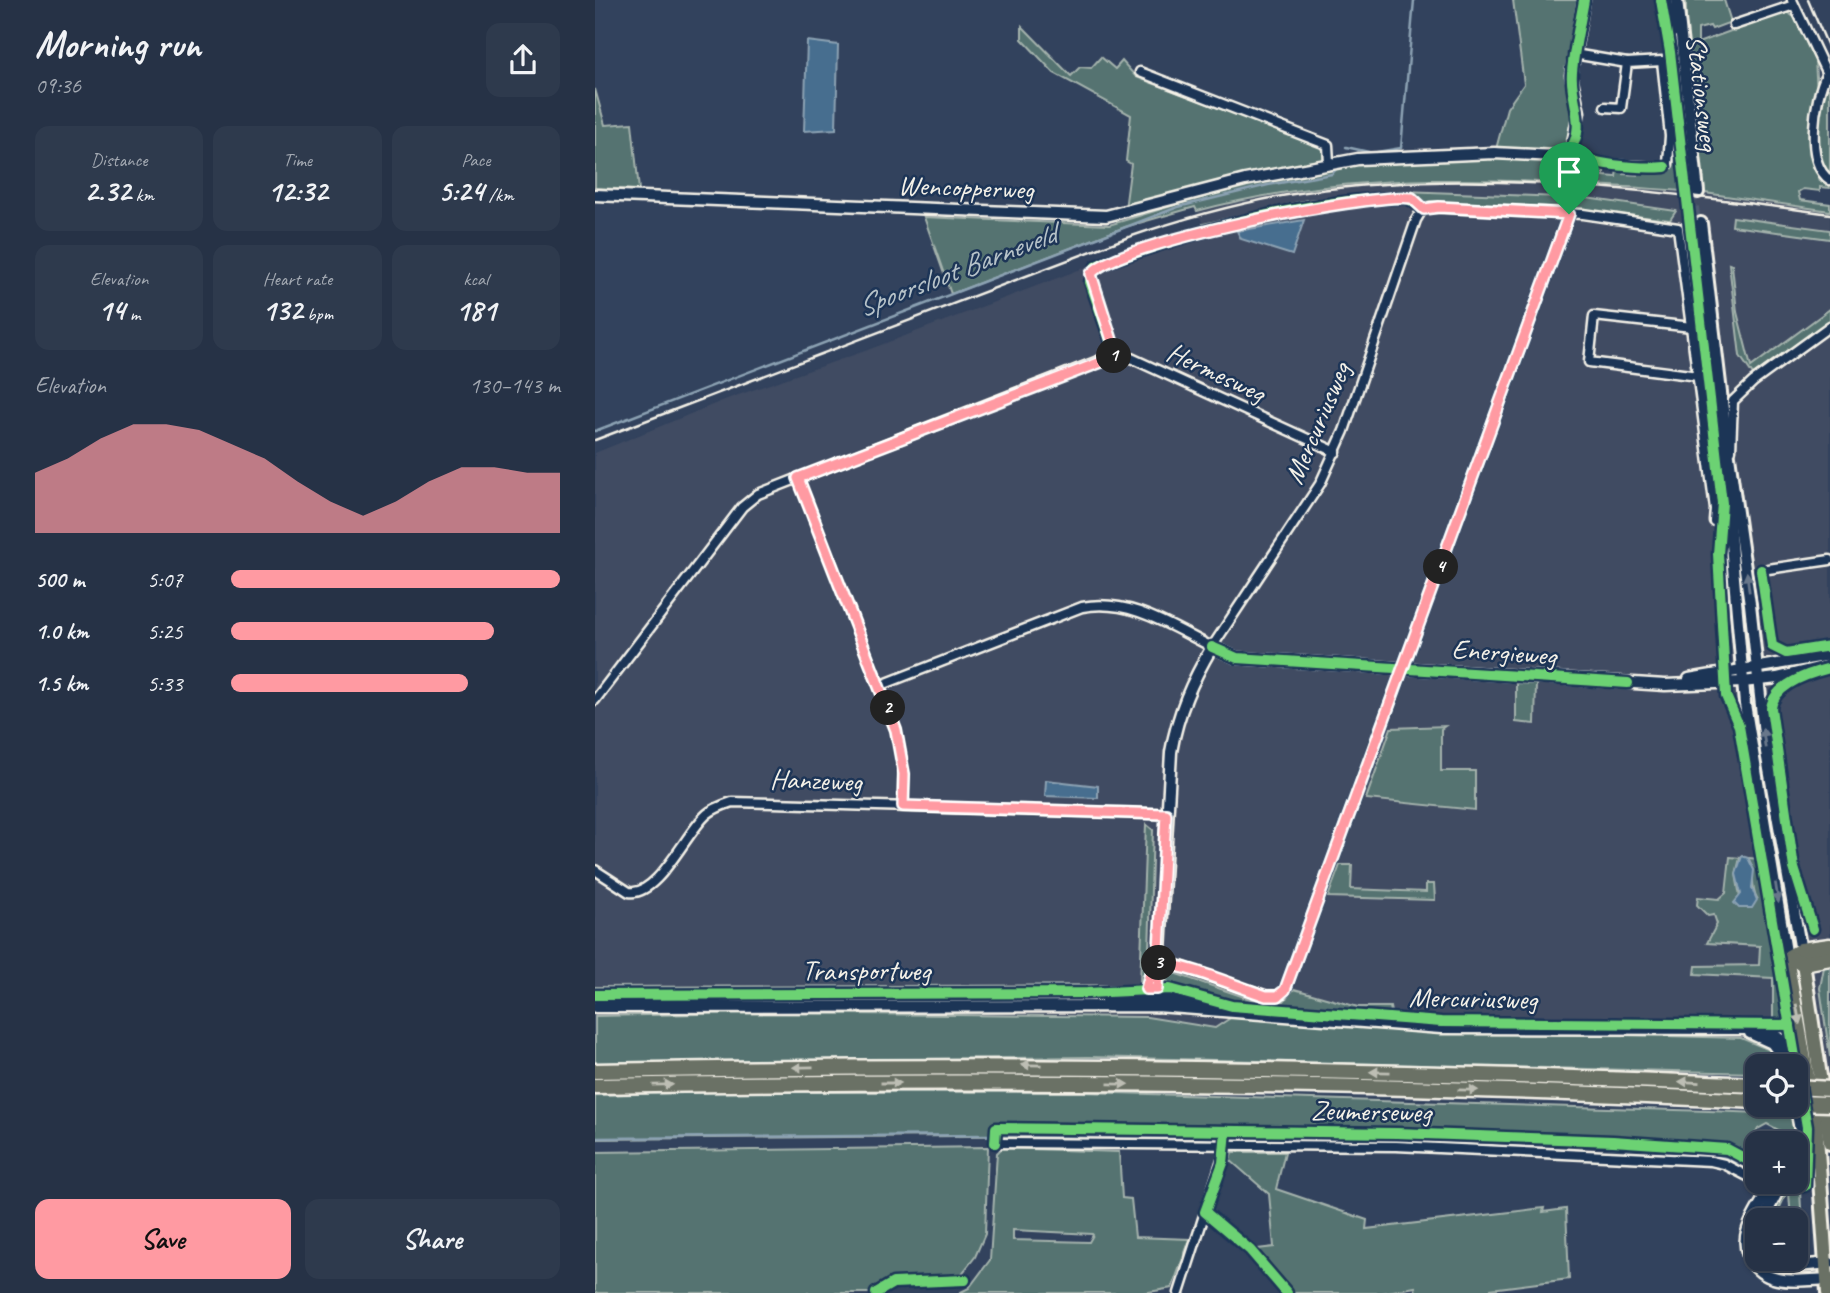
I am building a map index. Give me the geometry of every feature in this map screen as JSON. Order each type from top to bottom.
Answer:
[{"type":"highway","points":[[1802,956],[1830,946]]},
{"type":"highway","points":[[1787,958],[1830,958]]},
{"type":"highway","points":[[595,1071],[1016,1065],[1511,1076],[1745,1085]]},
{"type":"highway","points":[[595,1086],[1030,1082],[1456,1089],[1745,1101]]},
{"type":"highway","points":[[1808,1088],[1830,1089]]},
{"type":"highway","points":[[1808,1103],[1830,1104]]},
{"type":"main road","name":"Stationsweg","points":[[1667,0],[1677,51],[1695,192],[1677,0]]},
{"type":"main road","points":[[1828,1293],[1816,1122],[1753,760],[1742,676],[1726,479],[1699,223],[1731,455],[1770,783],[1802,956],[1830,1143]]},
{"type":"street","points":[[1568,152],[1572,147],[1579,112],[1571,81],[1584,0]]},
{"type":"street","points":[[1734,25],[1793,2],[1828,76],[1820,89],[1814,153],[1818,166],[1830,180]]},
{"type":"street","name":"Stationsweg","points":[[1574,54],[1627,63],[1659,60],[1663,64],[1670,136],[1665,167]]},
{"type":"street","points":[[1605,107],[1621,108],[1627,63]]},
{"type":"street","points":[[1140,72],[1328,145],[1329,163]]},
{"type":"street","name":"Wencopperweg","points":[[595,195],[1106,216],[1245,180],[1329,163],[1424,155],[1494,153],[1556,156],[1568,152],[1578,159],[1665,167]]},
{"type":"street","name":"Mercuriusweg","points":[[1569,214],[1439,207],[1424,209],[1416,220],[1336,452],[1320,485],[1212,647],[1187,691],[1176,722],[1166,814],[1157,1002],[1195,1002],[1233,1013],[1429,1028],[1736,1031],[1764,1037],[1782,1054]]},
{"type":"street","points":[[1159,962],[1180,966],[1266,996],[1278,996],[1285,990],[1569,214],[1651,222],[1678,228],[1714,521]]},
{"type":"street","points":[[1692,327],[1594,316],[1589,362],[1698,376]]},
{"type":"street","points":[[1731,455],[1733,401],[1753,382],[1830,326]]},
{"type":"street","name":"Hermesweg","points":[[595,700],[742,507],[758,494],[1117,356],[1131,358],[1336,452]]},
{"type":"street","points":[[798,478],[879,686],[900,748],[903,806]]},
{"type":"street","points":[[1768,569],[1830,560]]},
{"type":"street","name":"Energieweg","points":[[879,686],[1082,607],[1096,604],[1122,605],[1136,610],[1237,658],[1628,683],[1757,675]]},
{"type":"street","points":[[1757,675],[1830,655]]},
{"type":"street","points":[[1757,675],[1830,665]]},
{"type":"street","name":"Hanzeweg","points":[[595,870],[629,892],[649,888],[701,820],[716,808],[732,802],[1166,814]]},
{"type":"street","name":"Transportweg","points":[[595,1005],[1157,1002]]},
{"type":"street","points":[[1798,1117],[1800,1131]]},
{"type":"street","points":[[1798,1131],[1799,1126]]},
{"type":"street","name":"Zeumerseweg","points":[[995,1143],[1226,1147],[1396,1146],[1698,1160],[1724,1164],[1745,1175]]},
{"type":"street","points":[[1179,1293],[1226,1147]]},
{"type":"street","points":[[1770,1194],[1746,1235],[1746,1249],[1752,1263],[1759,1271],[1774,1279],[1829,1279]]},
{"type":"street","points":[[1205,1212],[1258,1257],[1287,1293]]},
{"type":"street","points":[[1808,1265],[1828,1264]]},
{"type":"shaded area","points":[[807,41],[838,45],[836,129],[804,131]]},
{"type":"shaded area","points":[[1435,178],[1650,187],[1830,211],[1830,230],[1733,217],[1759,223],[1759,231],[1830,240],[1830,1079],[1808,1078],[1808,1054],[1745,1054],[1745,1065],[595,1033],[595,453],[727,399],[865,351],[1097,263],[1250,218],[1326,203],[1405,194],[1674,210],[1586,198],[1428,191],[1307,200],[1203,224],[1197,211],[1280,191],[1366,181]]},
{"type":"shaded area","points":[[1304,220],[1292,255],[1241,239],[1237,231]]},
{"type":"shaded area","points":[[1046,780],[1098,786],[1098,798],[1045,796]]},
{"type":"shaded area","points":[[1742,856],[1748,858],[1754,870],[1752,888],[1757,900],[1752,908],[1739,908],[1734,903],[1741,894],[1736,874]]},
{"type":"green space","points":[[1513,0],[1580,0],[1567,83],[1575,106],[1567,149],[1558,152],[1496,149],[1507,108],[1524,84]]},
{"type":"green space","points":[[1686,0],[1724,0],[1731,22],[1712,29],[1710,26],[1698,29],[1698,43],[1785,11],[1794,17],[1815,60],[1817,93],[1811,153],[1820,181],[1830,184],[1830,188],[1820,187],[1820,191],[1803,189],[1798,192],[1800,200],[1830,204],[1830,211],[1705,193],[1686,33]]},
{"type":"green space","points":[[1022,26],[1071,76],[1080,67],[1091,68],[1101,57],[1115,69],[1122,61],[1136,77],[1326,148],[1325,160],[1218,182],[1125,209],[1131,164],[1126,161],[1131,115],[1054,73],[1022,39]]},
{"type":"green space","points":[[1667,52],[1683,191],[1498,180],[1379,182],[1319,188],[1258,197],[1197,211],[1195,207],[1125,227],[951,294],[924,217],[1109,225],[1227,189],[1351,164],[1475,157],[1566,158],[1578,163],[1604,166],[1604,176],[1616,177],[1617,168],[1624,168],[1624,174],[1638,175],[1639,169],[1669,172],[1672,168],[1675,137]]},
{"type":"green space","points":[[1826,88],[1830,88],[1830,177],[1820,164],[1816,136],[1819,104]]},
{"type":"green space","points":[[595,89],[605,125],[632,123],[639,190],[595,188]]},
{"type":"green space","points":[[1404,191],[1586,198],[1676,211],[1670,220],[1584,210],[1429,203],[1404,196],[1355,200],[1205,230],[1203,224],[1307,200]]},
{"type":"green space","points":[[1733,217],[1830,230],[1830,239],[1732,226]]},
{"type":"green space","points":[[1729,264],[1732,265],[1737,312],[1751,367],[1830,309],[1830,320],[1753,375],[1740,356]]},
{"type":"green space","points":[[1516,683],[1536,684],[1535,724],[1516,722]]},
{"type":"green space","points":[[1445,726],[1441,729],[1441,771],[1475,771],[1475,810],[1366,799],[1391,728]]},
{"type":"green space","points":[[1146,824],[1153,830],[1148,979],[1138,988],[595,993],[595,987],[1140,985]]},
{"type":"green space","points":[[1730,857],[1740,858],[1736,874],[1740,897],[1757,898],[1748,858],[1760,859],[1784,1019],[1773,1021],[1773,978],[1695,974],[1696,966],[1759,965],[1760,946],[1707,943],[1717,924],[1714,915],[1708,916],[1697,905],[1698,897],[1719,899],[1726,893]]},
{"type":"green space","points":[[1340,865],[1352,865],[1351,889],[1426,892],[1426,884],[1434,884],[1435,900],[1328,897]]},
{"type":"green space","points":[[1830,964],[1830,1057],[1820,988],[1824,967]]},
{"type":"green space","points":[[1171,972],[1259,1002],[1284,1001],[1294,989],[1358,1007],[1390,1007],[1391,1012],[1388,1016],[1351,1013],[1343,1009],[1248,1006],[1220,1002],[1196,997],[1177,989],[1165,978]]},
{"type":"green space","points":[[751,1013],[1147,1017],[1215,1028],[1232,1017],[1516,1032],[1741,1038],[1770,1048],[1774,1054],[1745,1054],[1745,1073],[1088,1057],[595,1063],[595,1016]]},
{"type":"green space","points":[[721,1092],[1083,1092],[1745,1112],[1745,1117],[1792,1117],[1794,1126],[1793,1131],[1780,1131],[1767,1124],[1757,1131],[1745,1131],[1745,1155],[1727,1147],[1602,1137],[1078,1135],[595,1139],[595,1095]]},
{"type":"green space","points":[[988,1147],[985,1234],[975,1257],[960,1276],[885,1281],[872,1293],[595,1293],[595,1152]]},
{"type":"green space","points":[[1002,1148],[1119,1152],[1122,1198],[1131,1199],[1135,1237],[1190,1239],[1172,1288],[1143,1293],[959,1293],[969,1288],[990,1260],[997,1153]],"holes":[[[1013,1230],[1092,1234],[1089,1242],[1013,1240]]]},
{"type":"green space","points":[[1232,1152],[1285,1152],[1276,1189],[1367,1220],[1366,1229],[1544,1208],[1543,1212],[1566,1209],[1569,1279],[1491,1289],[1491,1293],[1416,1293],[1415,1287],[1382,1293],[1291,1293],[1257,1249],[1274,1247],[1269,1194],[1230,1160]]},
{"type":"green space","points":[[1780,1194],[1786,1194],[1780,1208],[1772,1208]]},
{"type":"green space","points":[[1789,1194],[1800,1194],[1801,1208],[1790,1208]]},
{"type":"waterway","name":"Spoorsloot Barneveld","points":[[1377,152],[1401,148],[1414,0]]},
{"type":"waterway","name":"Spoorsloot Barneveld","points":[[1346,147],[1369,152]]},
{"type":"waterway","name":"Spoorsloot Barneveld","points":[[595,431],[1178,207],[1268,185],[1332,174],[1337,168]]},
{"type":"waterway","points":[[595,1138],[988,1135]]},
{"type":"waterway","points":[[1001,1135],[1220,1138]]},
{"type":"waterway","points":[[1232,1138],[1391,1140]]},
{"type":"waterway","points":[[1403,1140],[1562,1144],[1710,1153],[1743,1164]]},
{"type":"tunnel","points":[[1692,192],[1696,223]]},
{"type":"railway","points":[[1808,0],[1830,51]]},
{"type":"railway","points":[[595,440],[1126,238],[1260,200],[1371,185],[1502,182],[1634,190],[1830,214]]},
{"type":"cycle path","points":[[1584,0],[1572,72],[1577,133],[1568,152],[1601,163],[1629,167],[1665,167]]},
{"type":"cycle path","points":[[1661,0],[1670,52],[1722,503],[1718,554],[1726,696],[1739,726],[1807,1131]]},
{"type":"cycle path","points":[[1116,356],[1090,282],[1096,266],[1171,241],[1290,210],[1369,199],[1408,198],[1424,209]]},
{"type":"cycle path","points":[[1285,990],[1569,214]]},
{"type":"cycle path","points":[[1761,570],[1772,646],[1786,653],[1830,646]]},
{"type":"cycle path","points":[[1212,647],[1237,658],[1628,683]]},
{"type":"cycle path","points":[[1813,929],[1794,868],[1771,708],[1779,692],[1786,686],[1830,668]]},
{"type":"cycle path","points":[[595,995],[1087,993],[1170,989],[1232,1006],[1441,1022],[1790,1025]]},
{"type":"cycle path","points":[[995,1143],[996,1128],[1397,1133],[1613,1141],[1727,1149],[1745,1159]]},
{"type":"cycle path","points":[[1226,1131],[1223,1163],[1205,1212],[1250,1250],[1287,1293]]},
{"type":"cycle path","points":[[876,1293],[893,1283],[965,1280]]},
{"type":"route","points":[[1569,214],[1285,990],[1278,996],[1266,996],[1180,966],[1159,962],[1151,964],[1146,989],[1157,989],[1159,962],[1166,814],[903,806],[904,774],[896,730],[798,478],[1108,357],[1117,356],[1090,282],[1096,266],[1149,248],[1251,220],[1325,206],[1382,199],[1412,198],[1424,209],[1439,207],[1569,214]]}]
